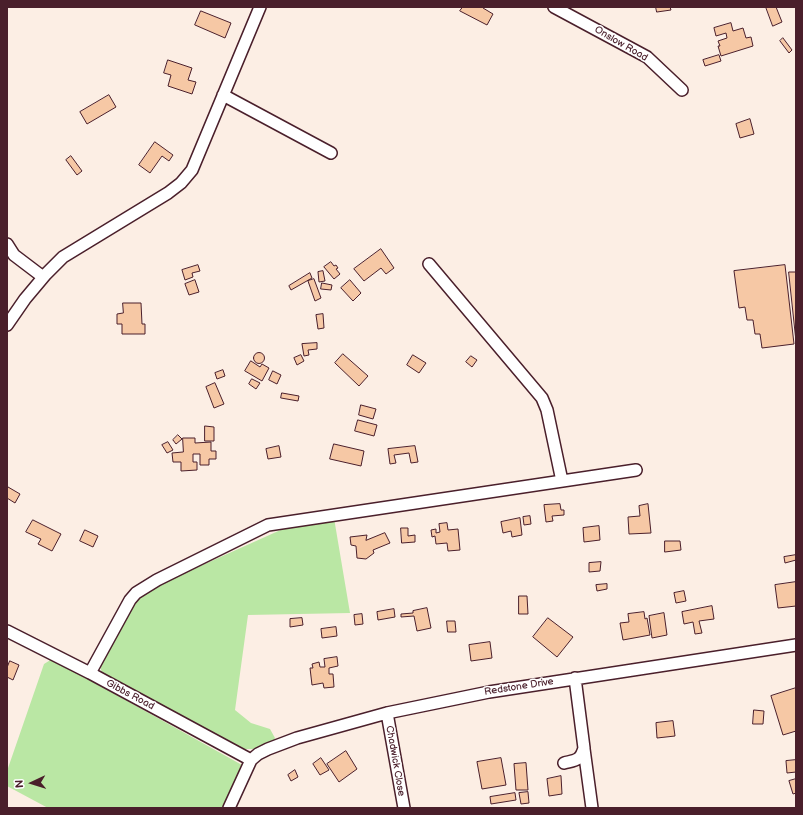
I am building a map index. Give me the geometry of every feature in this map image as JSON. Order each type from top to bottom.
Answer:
[{"type":"street","points":[[7,325],[25,299],[63,258],[181,184],[192,170],[260,7]]},
{"type":"street","name":"Onslow Road","points":[[554,7],[647,57],[682,90]]},
{"type":"street","points":[[223,95],[331,153]]},
{"type":"street","points":[[7,244],[14,255],[43,278]]},
{"type":"street","points":[[430,264],[542,398],[547,410],[562,481]]},
{"type":"street","points":[[90,673],[126,605],[136,593],[157,580],[268,525],[636,470]]},
{"type":"street","name":"Gibbs Road","points":[[7,631],[90,673],[251,760]]},
{"type":"street","name":"Redstone Drive","points":[[251,760],[258,754],[281,744],[387,713],[489,692],[796,645]]},
{"type":"street","points":[[575,678],[592,808]]},
{"type":"street","name":"Chadwick Close","points":[[387,713],[404,808]]},
{"type":"street","points":[[564,763],[580,758],[584,748]]},
{"type":"street","points":[[229,808],[251,760]]},
{"type":"green space","points":[[334,518],[350,613],[248,615],[235,710],[251,723],[270,729],[275,738],[273,743],[253,749],[242,749],[102,674],[100,665],[133,600],[147,590],[285,528]]},
{"type":"green space","points":[[52,659],[242,765],[222,808],[48,808],[7,786],[7,771],[44,664]]},
{"type":"building","points":[[463,7],[484,7],[483,8],[493,14],[487,25],[460,11]]},
{"type":"building","points":[[656,7],[670,7],[671,10],[657,12]]},
{"type":"building","points":[[766,7],[776,7],[782,22],[773,26]]},
{"type":"building","points":[[201,11],[231,23],[225,38],[195,25]]},
{"type":"building","points":[[731,23],[733,31],[743,28],[746,38],[751,37],[753,46],[721,56],[718,41],[727,38],[726,33],[716,36],[714,28]]},
{"type":"building","points":[[783,38],[792,50],[789,53],[780,41]]},
{"type":"building","points":[[719,55],[721,61],[705,66],[703,60]]},
{"type":"building","points":[[168,60],[192,68],[188,80],[196,82],[192,94],[168,86],[171,75],[164,73]]},
{"type":"building","points":[[109,95],[116,107],[87,124],[80,112]]},
{"type":"building","points":[[750,119],[754,134],[740,138],[736,124]]},
{"type":"building","points":[[155,142],[173,155],[169,161],[162,156],[150,173],[139,165]]},
{"type":"building","points":[[71,156],[82,171],[77,175],[66,160]]},
{"type":"building","points":[[381,249],[394,268],[386,274],[381,268],[364,281],[354,269]]},
{"type":"building","points":[[331,262],[334,266],[336,265],[338,268],[336,269],[340,274],[334,279],[324,267]]},
{"type":"building","points":[[198,265],[200,271],[192,273],[193,277],[185,280],[182,270]]},
{"type":"building","points":[[785,265],[794,344],[762,348],[760,334],[755,334],[753,320],[747,320],[745,307],[739,308],[734,271]]},
{"type":"building","points":[[323,271],[325,281],[319,282],[318,272]]},
{"type":"building","points":[[789,272],[796,272],[796,341]]},
{"type":"building","points":[[310,273],[312,278],[291,290],[289,286]]},
{"type":"building","points":[[314,279],[321,298],[315,301],[308,281]]},
{"type":"building","points":[[195,280],[199,292],[189,295],[185,284]]},
{"type":"building","points":[[350,280],[361,293],[353,301],[341,288]]},
{"type":"building","points":[[322,283],[332,285],[331,290],[321,289]]},
{"type":"building","points":[[123,303],[141,303],[142,324],[145,324],[145,334],[122,334],[122,324],[117,324],[117,314],[123,313]]},
{"type":"building","points":[[323,314],[324,328],[318,329],[316,315]]},
{"type":"building","points":[[317,343],[317,349],[308,350],[309,355],[304,356],[302,344]]},
{"type":"building","points":[[257,353],[261,353],[263,354],[263,362],[257,363],[254,360],[254,356]]},
{"type":"building","points":[[343,354],[368,376],[359,386],[335,363]]},
{"type":"building","points":[[301,355],[304,361],[297,365],[294,358]]},
{"type":"building","points":[[413,355],[426,363],[419,373],[407,365]]},
{"type":"building","points":[[471,356],[477,360],[472,367],[466,362]]},
{"type":"building","points":[[251,361],[260,367],[262,364],[269,368],[262,381],[245,371]]},
{"type":"building","points":[[223,370],[225,376],[217,379],[215,373]]},
{"type":"building","points":[[273,371],[281,375],[277,384],[269,380]]},
{"type":"building","points":[[252,379],[260,383],[256,389],[249,384]]},
{"type":"building","points":[[215,383],[224,404],[214,408],[206,387]]},
{"type":"building","points":[[282,393],[299,396],[298,401],[281,398]]},
{"type":"building","points":[[361,405],[376,409],[373,419],[359,415]]},
{"type":"building","points":[[358,420],[377,425],[374,436],[355,431]]},
{"type":"building","points":[[205,426],[214,427],[214,441],[205,441]]},
{"type":"building","points":[[178,435],[182,439],[176,444],[173,440]]},
{"type":"building","points":[[183,438],[195,438],[195,443],[211,442],[211,451],[216,451],[216,459],[209,459],[209,465],[200,465],[200,454],[193,454],[193,462],[197,462],[197,470],[181,471],[181,462],[173,462],[172,453],[183,452]]},
{"type":"building","points":[[168,442],[173,450],[167,453],[162,445]]},
{"type":"building","points":[[334,444],[364,451],[361,466],[330,459]]},
{"type":"building","points":[[279,446],[281,457],[268,459],[266,449]]},
{"type":"building","points":[[415,446],[418,462],[411,463],[409,453],[394,455],[396,463],[390,464],[388,449]]},
{"type":"building","points":[[8,487],[20,494],[15,503],[7,498]]},
{"type":"building","points":[[560,504],[561,510],[564,510],[564,515],[552,516],[553,521],[546,522],[544,505]]},
{"type":"building","points":[[648,504],[651,533],[629,534],[628,517],[640,516],[639,506]]},
{"type":"building","points":[[530,516],[531,524],[524,525],[523,517]]},
{"type":"building","points":[[520,518],[522,535],[512,537],[511,531],[503,533],[501,522]]},
{"type":"building","points":[[33,520],[61,534],[52,551],[38,544],[41,539],[26,532]]},
{"type":"building","points":[[447,523],[448,530],[458,529],[460,550],[448,551],[447,543],[436,544],[435,536],[432,537],[431,530],[436,529],[436,533],[440,532],[439,524]]},
{"type":"building","points":[[599,526],[600,540],[584,542],[583,528]]},
{"type":"building","points":[[401,528],[408,528],[408,536],[415,535],[415,542],[402,543]]},
{"type":"building","points":[[85,530],[98,536],[93,547],[80,541]]},
{"type":"building","points":[[385,533],[390,543],[373,550],[374,553],[366,559],[357,558],[356,546],[351,545],[350,537],[367,535],[366,540]]},
{"type":"building","points":[[665,541],[680,541],[681,550],[665,552]]},
{"type":"building","points":[[796,555],[796,560],[785,563],[784,557]]},
{"type":"building","points":[[601,562],[600,571],[589,572],[589,563]]},
{"type":"building","points":[[796,582],[796,606],[778,608],[775,585]]},
{"type":"building","points":[[607,584],[607,589],[597,591],[596,585]]},
{"type":"building","points":[[684,591],[686,601],[676,603],[674,593]]},
{"type":"building","points":[[519,596],[527,596],[528,614],[519,614]]},
{"type":"building","points":[[712,606],[714,619],[699,621],[702,633],[695,634],[693,622],[684,624],[682,612]]},
{"type":"building","points":[[427,608],[431,628],[417,631],[414,616],[401,617],[401,614],[413,613],[413,611]]},
{"type":"building","points":[[394,609],[395,617],[378,620],[377,612]]},
{"type":"building","points":[[644,612],[645,619],[647,618],[650,635],[623,640],[620,623],[629,622],[628,614]]},
{"type":"building","points":[[664,613],[667,635],[652,638],[649,616]]},
{"type":"building","points":[[362,614],[363,624],[355,625],[354,615]]},
{"type":"building","points":[[302,618],[303,625],[290,627],[290,619]]},
{"type":"building","points":[[548,618],[573,637],[557,657],[533,637]]},
{"type":"building","points":[[447,621],[455,621],[456,632],[448,632]]},
{"type":"building","points":[[336,627],[337,636],[322,638],[321,629]]},
{"type":"building","points":[[490,642],[492,658],[471,661],[469,645]]},
{"type":"building","points":[[337,657],[338,666],[329,668],[329,674],[333,674],[334,687],[324,688],[323,683],[312,685],[310,668],[313,668],[312,664],[319,662],[320,667],[325,667],[324,659]]},
{"type":"building","points":[[10,661],[19,665],[13,680],[7,677],[7,668]]},
{"type":"building","points":[[796,688],[796,731],[783,735],[771,696]]},
{"type":"building","points":[[754,710],[764,711],[763,724],[753,724]]},
{"type":"building","points":[[673,721],[675,736],[657,738],[656,723]]},
{"type":"building","points":[[346,751],[357,769],[339,782],[327,764]]},
{"type":"building","points":[[321,758],[329,770],[320,775],[313,764]]},
{"type":"building","points":[[501,758],[506,785],[482,789],[477,762]]},
{"type":"building","points":[[796,760],[796,772],[787,773],[786,761]]},
{"type":"building","points":[[526,763],[528,790],[516,790],[514,764]]},
{"type":"building","points":[[295,770],[298,777],[291,781],[288,775]]},
{"type":"building","points":[[561,776],[562,794],[549,796],[547,779]]},
{"type":"building","points":[[796,779],[796,793],[793,794],[789,781]]},
{"type":"building","points":[[528,792],[529,803],[521,804],[519,793]]},
{"type":"building","points":[[515,793],[516,800],[491,804],[490,797]]}]
